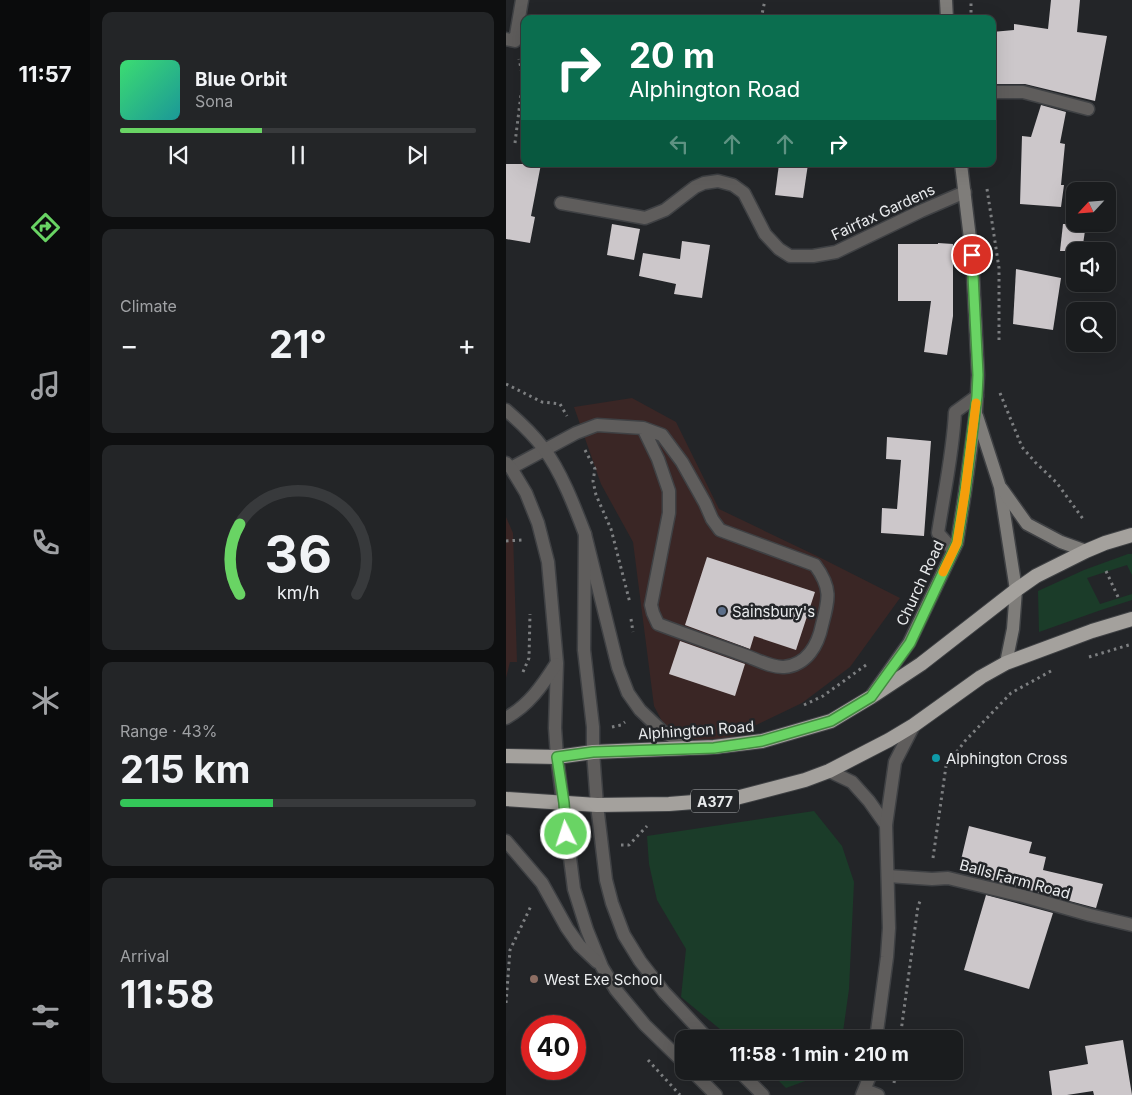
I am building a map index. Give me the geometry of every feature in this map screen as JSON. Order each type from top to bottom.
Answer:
[{"type":"highway","name":"Alphington Road","points":[[506,756],[557,757],[593,752],[714,748],[762,741],[831,721],[921,664],[1036,576],[1105,543],[1132,536]]},
{"type":"highway","name":"A377","points":[[506,799],[597,805],[669,804],[732,799],[804,780],[829,771],[889,740],[914,725],[981,677],[1006,664],[1092,631],[1132,619]]},
{"type":"main road","points":[[946,0],[947,15]]},
{"type":"main road","name":"Church Road","points":[[871,697],[910,643],[957,543],[976,411],[978,375],[972,255],[962,167]]},
{"type":"main road","name":"Church Road","points":[[976,411],[1000,487],[1016,590],[1013,629],[1006,664]]},
{"type":"main road","points":[[1000,487],[1027,524],[1061,542],[1086,551]]},
{"type":"street","points":[[511,40],[522,0]]},
{"type":"street","points":[[996,92],[1023,92],[1088,109]]},
{"type":"street","name":"Fairfax Gardens","points":[[561,203],[645,218],[665,210],[695,187],[704,183],[718,181],[734,185],[744,193],[765,234],[779,249],[790,256],[813,256],[836,252],[965,192]]},
{"type":"street","points":[[953,550],[938,534],[954,435],[955,412],[977,396]]},
{"type":"street","points":[[506,410],[523,424],[545,450],[560,477],[585,534],[618,667],[628,693],[640,710],[662,731],[692,748]]},
{"type":"street","points":[[642,428],[658,459],[669,490],[668,513],[651,605],[658,624],[765,663],[784,667],[805,660],[819,639],[829,595],[823,577],[814,565],[720,530],[712,520],[682,462],[662,435],[642,428],[597,425],[576,433],[545,450],[509,466],[526,493],[538,523],[548,562],[557,663],[557,757],[574,890],[602,968],[616,990],[645,1025],[675,1054]]},
{"type":"street","points":[[585,534],[584,650],[593,727],[597,805],[606,880],[624,935],[640,961],[664,992],[700,1030]]},
{"type":"street","points":[[506,718],[535,696],[557,663]]},
{"type":"street","points":[[877,1030],[889,928],[886,825],[896,762],[914,725]]},
{"type":"street","points":[[829,771],[852,782],[869,801],[886,825]]},
{"type":"street","points":[[506,841],[542,883],[567,928],[602,968]]},
{"type":"street","name":"Balls Farm Road","points":[[888,876],[932,879],[948,878],[1132,925]]},
{"type":"street","points":[[701,1080],[716,1095]]},
{"type":"street","points":[[749,1080],[763,1095]]},
{"type":"street","points":[[868,1080],[863,1092],[878,1095]]},
{"type":"path","points":[[762,15],[765,0]]},
{"type":"path","points":[[971,0],[971,15]]},
{"type":"path","points":[[511,40],[521,72]]},
{"type":"path","points":[[515,143],[521,94]]},
{"type":"path","points":[[986,183],[999,268],[999,344]]},
{"type":"path","points":[[1000,387],[1000,395],[1022,446],[1035,462],[1057,483],[1083,519]]},
{"type":"path","points":[[519,532],[523,550]]},
{"type":"path","points":[[506,541],[522,540]]},
{"type":"path","points":[[1106,571],[1119,598]]},
{"type":"path","points":[[520,678],[529,658],[530,607]]},
{"type":"path","points":[[1088,658],[1132,644]]},
{"type":"path","points":[[901,1030],[918,906],[932,879],[935,838],[946,766],[965,740],[1011,693],[1053,670]]},
{"type":"path","points":[[506,1003],[510,950],[535,900]]},
{"type":"shaded area","points":[[632,398],[676,422],[719,509],[900,598],[850,667],[802,703],[717,744],[668,733],[654,706],[633,542],[601,484],[574,407]]},
{"type":"shaded area","points":[[506,517],[513,533],[517,662],[510,662],[506,678]]},
{"type":"green space","points":[[1132,554],[1132,575],[1127,565],[1087,578],[1100,604],[1132,594],[1132,600],[1039,632],[1038,591],[1084,570]]},
{"type":"green space","points":[[814,811],[842,846],[854,882],[849,989],[843,1030],[721,1030],[681,997],[686,949],[657,900],[649,864],[647,836]]},
{"type":"green space","points":[[778,1080],[808,1080],[786,1088]]},
{"type":"building","points":[[1051,0],[1080,0],[1077,32],[1107,36],[1095,101],[1025,84],[996,84],[996,32],[1014,30],[1014,24],[1048,29]]},
{"type":"building","points":[[1041,105],[1066,112],[1060,143],[1065,144],[1061,185],[1064,185],[1061,207],[1020,204],[1022,136],[1031,137]]},
{"type":"building","points":[[506,164],[521,164],[521,167],[540,167],[531,216],[535,217],[530,243],[506,239]]},
{"type":"building","points":[[779,167],[808,167],[803,198],[775,195]]},
{"type":"building","points":[[612,224],[640,229],[634,260],[607,255]]},
{"type":"building","points":[[1063,224],[1066,224],[1066,232],[1085,232],[1083,242],[1066,242],[1066,251],[1060,251]]},
{"type":"building","points":[[682,241],[710,245],[702,298],[674,294],[676,284],[639,276],[643,253],[680,259]]},
{"type":"building","points":[[898,244],[953,244],[953,316],[947,355],[924,352],[931,301],[898,301]]},
{"type":"building","points":[[1016,269],[1061,278],[1053,330],[1013,324]]},
{"type":"building","points":[[887,437],[931,441],[924,536],[881,533],[882,508],[897,509],[901,460],[886,459]]},
{"type":"building","points":[[707,557],[815,592],[796,650],[754,636],[750,649],[685,625]]},
{"type":"building","points":[[680,641],[745,664],[735,696],[669,674]]},
{"type":"building","points":[[969,826],[1032,842],[1029,853],[1046,857],[1043,870],[1103,884],[1096,908],[991,880],[993,870],[961,860]]},
{"type":"building","points":[[986,895],[1053,913],[1029,989],[964,970]]},
{"type":"building","points":[[1123,1040],[1132,1095],[1094,1095],[1093,1091],[1052,1095],[1049,1071],[1088,1064],[1085,1046]]},
{"type":"slow traffic","points":[[943,572],[957,543],[976,403]]},
{"type":"place","name":"Sainsbury's","points":[[722,611]]},
{"type":"place","name":"Alphington Cross","points":[[936,758]]},
{"type":"place","name":"West Exe School","points":[[534,979]]},
{"type":"route","points":[[566,834],[564,803],[557,757],[593,752],[714,748],[762,741],[831,721],[871,697],[910,643],[957,543],[976,411],[978,375],[972,255]]}]
